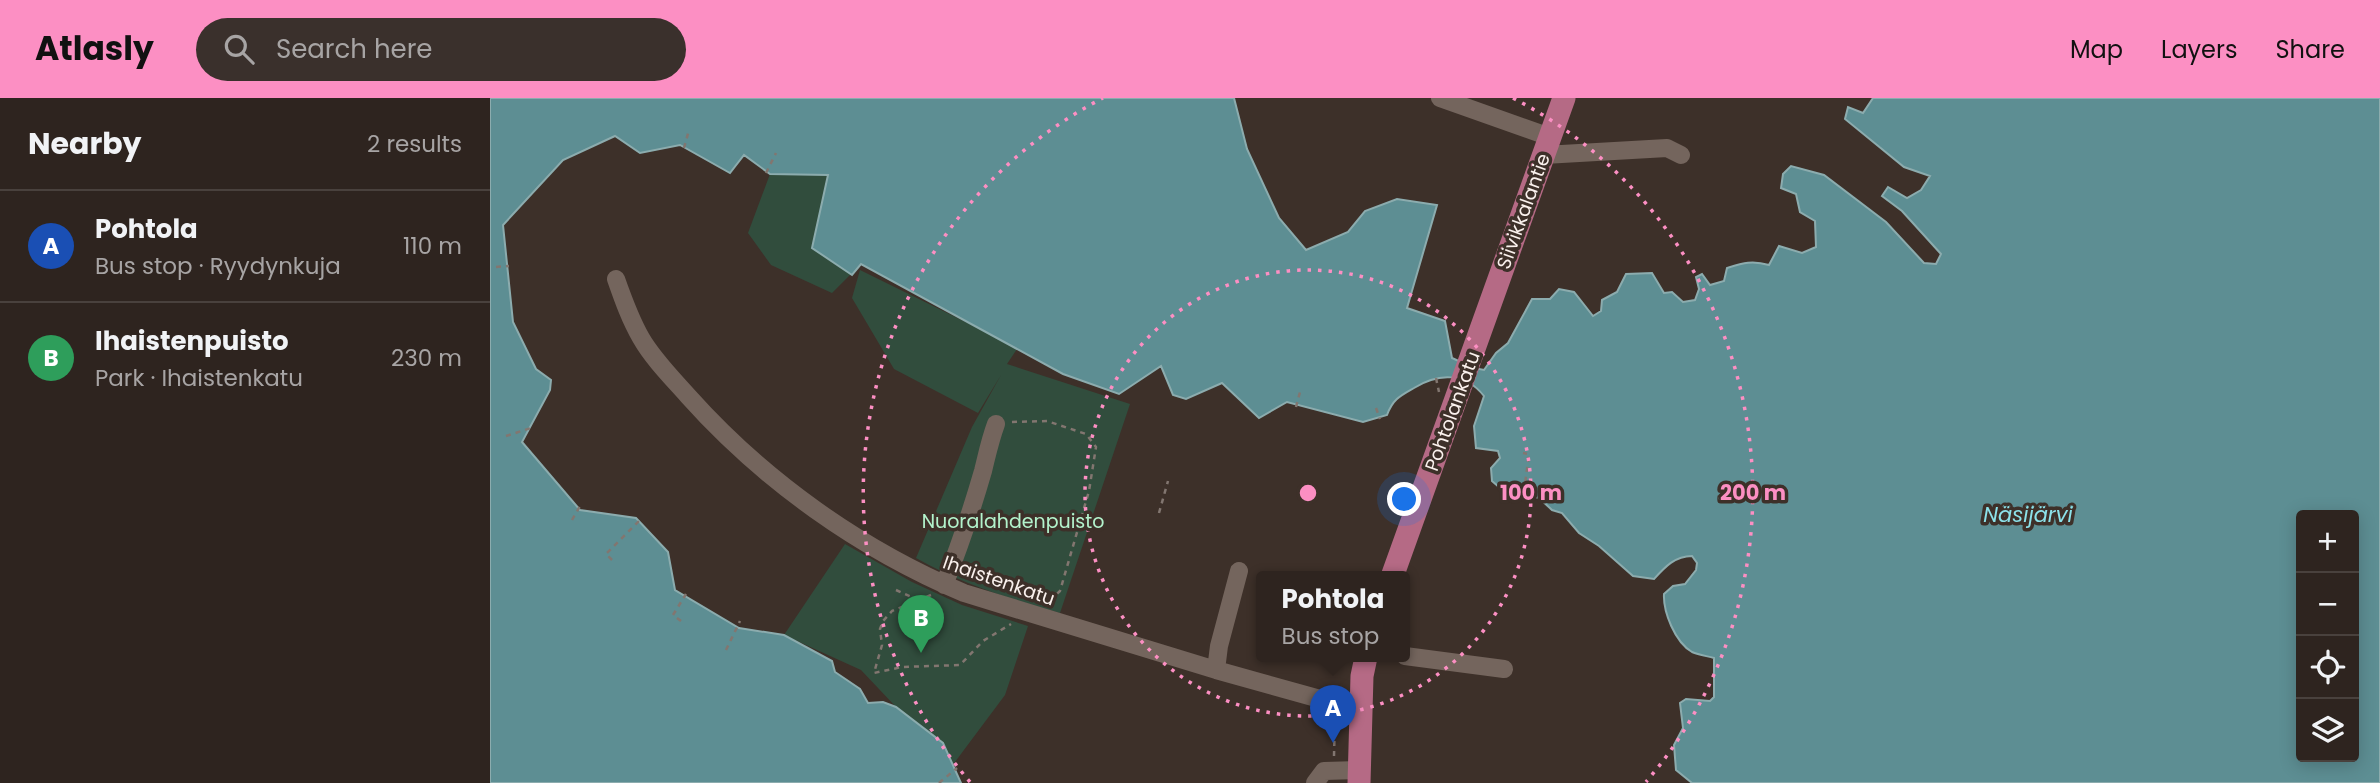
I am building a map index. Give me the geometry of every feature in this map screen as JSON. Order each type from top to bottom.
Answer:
[{"type":"main road","name":"Siivikkalantie","points":[[1483,324],[1564,98]]},
{"type":"main road","name":"Pohtolankatu","points":[[1394,571],[1483,324]]},
{"type":"main road","points":[[1359,776],[1361,703],[1365,662]]},
{"type":"street","points":[[1440,98],[1547,146],[1668,148],[1681,155]]},
{"type":"street","name":"Ihaistenkatu","points":[[616,279],[641,337],[655,358],[705,414],[749,456],[847,533],[924,576],[964,593],[1320,699],[1361,703]]},
{"type":"street","points":[[944,585],[984,469],[987,446],[996,424]]},
{"type":"street","points":[[1216,670],[1219,646],[1239,571]]},
{"type":"street","points":[[1410,657],[1504,668]]},
{"type":"street","points":[[1315,783],[1320,772],[1335,770],[1359,776]]},
{"type":"path","points":[[684,148],[689,130]]},
{"type":"path","points":[[766,173],[776,153]]},
{"type":"path","points":[[496,267],[509,266]]},
{"type":"path","points":[[1296,407],[1300,392]]},
{"type":"path","points":[[1376,408],[1380,419]]},
{"type":"path","points":[[944,585],[939,592],[892,611],[883,621],[880,629],[882,645],[874,673],[902,667],[960,665],[983,641],[1003,627],[1035,615],[1060,591],[1089,491],[1096,447],[1086,434],[1047,421],[996,424]]},
{"type":"path","points":[[506,436],[531,428]]},
{"type":"path","points":[[1512,496],[1525,484],[1530,454],[1523,453]]},
{"type":"path","points":[[1158,513],[1168,481]]},
{"type":"path","points":[[572,520],[580,506]]},
{"type":"path","points":[[612,560],[606,554],[640,520]]},
{"type":"path","points":[[896,590],[920,600]]},
{"type":"path","points":[[681,621],[673,615],[686,594]]},
{"type":"path","points":[[726,650],[740,621]]},
{"type":"path","points":[[1335,700],[1335,770]]},
{"type":"path","points":[[939,783],[957,768]]},
{"type":"green space","name":"Nuoralahdenpuisto","points":[[770,174],[828,175],[1017,349],[1007,364],[1130,404],[1060,613],[986,590],[916,558],[972,427],[1001,375],[978,413],[894,369],[852,298],[860,270],[990,334],[861,264],[832,293],[771,265],[748,233]]},
{"type":"green space","points":[[845,544],[912,582],[962,605],[1028,626],[1005,695],[952,766],[943,742],[896,707],[861,670],[784,635]]},
{"type":"water","name":"Näsijärvi","points":[[490,98],[1234,98],[1247,149],[1279,218],[1306,250],[1348,232],[1365,211],[1397,199],[1437,205],[1407,308],[1445,321],[1452,358],[1484,370],[1496,353],[1508,343],[1532,299],[1550,299],[1559,289],[1574,292],[1593,316],[1601,311],[1602,300],[1617,292],[1626,274],[1652,273],[1664,293],[1672,292],[1683,302],[1695,300],[1699,289],[1696,277],[1702,274],[1710,285],[1724,281],[1727,268],[1748,263],[1769,265],[1779,246],[1802,253],[1816,247],[1815,221],[1800,212],[1796,194],[1781,188],[1783,174],[1791,166],[1824,175],[1886,222],[1924,263],[1936,264],[1941,254],[1902,211],[1882,196],[1888,187],[1907,198],[1921,190],[1930,176],[1904,167],[1845,119],[1848,107],[1863,113],[1873,98],[2380,98],[2380,783],[1692,783],[1676,770],[1674,745],[1683,728],[1680,703],[1686,699],[1710,701],[1714,697],[1714,658],[1692,652],[1680,641],[1668,618],[1664,594],[1673,586],[1685,584],[1696,570],[1697,563],[1692,556],[1686,556],[1671,563],[1654,579],[1633,576],[1599,546],[1579,533],[1562,513],[1552,510],[1539,498],[1513,488],[1500,488],[1492,481],[1491,468],[1500,458],[1498,451],[1476,448],[1474,426],[1484,396],[1468,383],[1451,377],[1423,383],[1394,402],[1387,415],[1363,422],[1287,402],[1259,418],[1222,383],[1186,399],[1173,395],[1161,366],[1119,394],[1063,374],[861,264],[852,275],[812,248],[828,175],[770,174],[744,155],[730,173],[680,145],[640,153],[615,136],[563,160],[503,225],[513,322],[536,369],[551,380],[550,390],[522,442],[580,510],[636,518],[668,552],[675,590],[739,628],[784,635],[832,661],[835,672],[860,689],[868,703],[883,702],[896,707],[943,743],[961,783],[490,783]]},
{"type":"place","name":"Ihaistenpuisto","points":[[921,653]]},
{"type":"place","name":"Pohtola","points":[[1333,743]]}]
